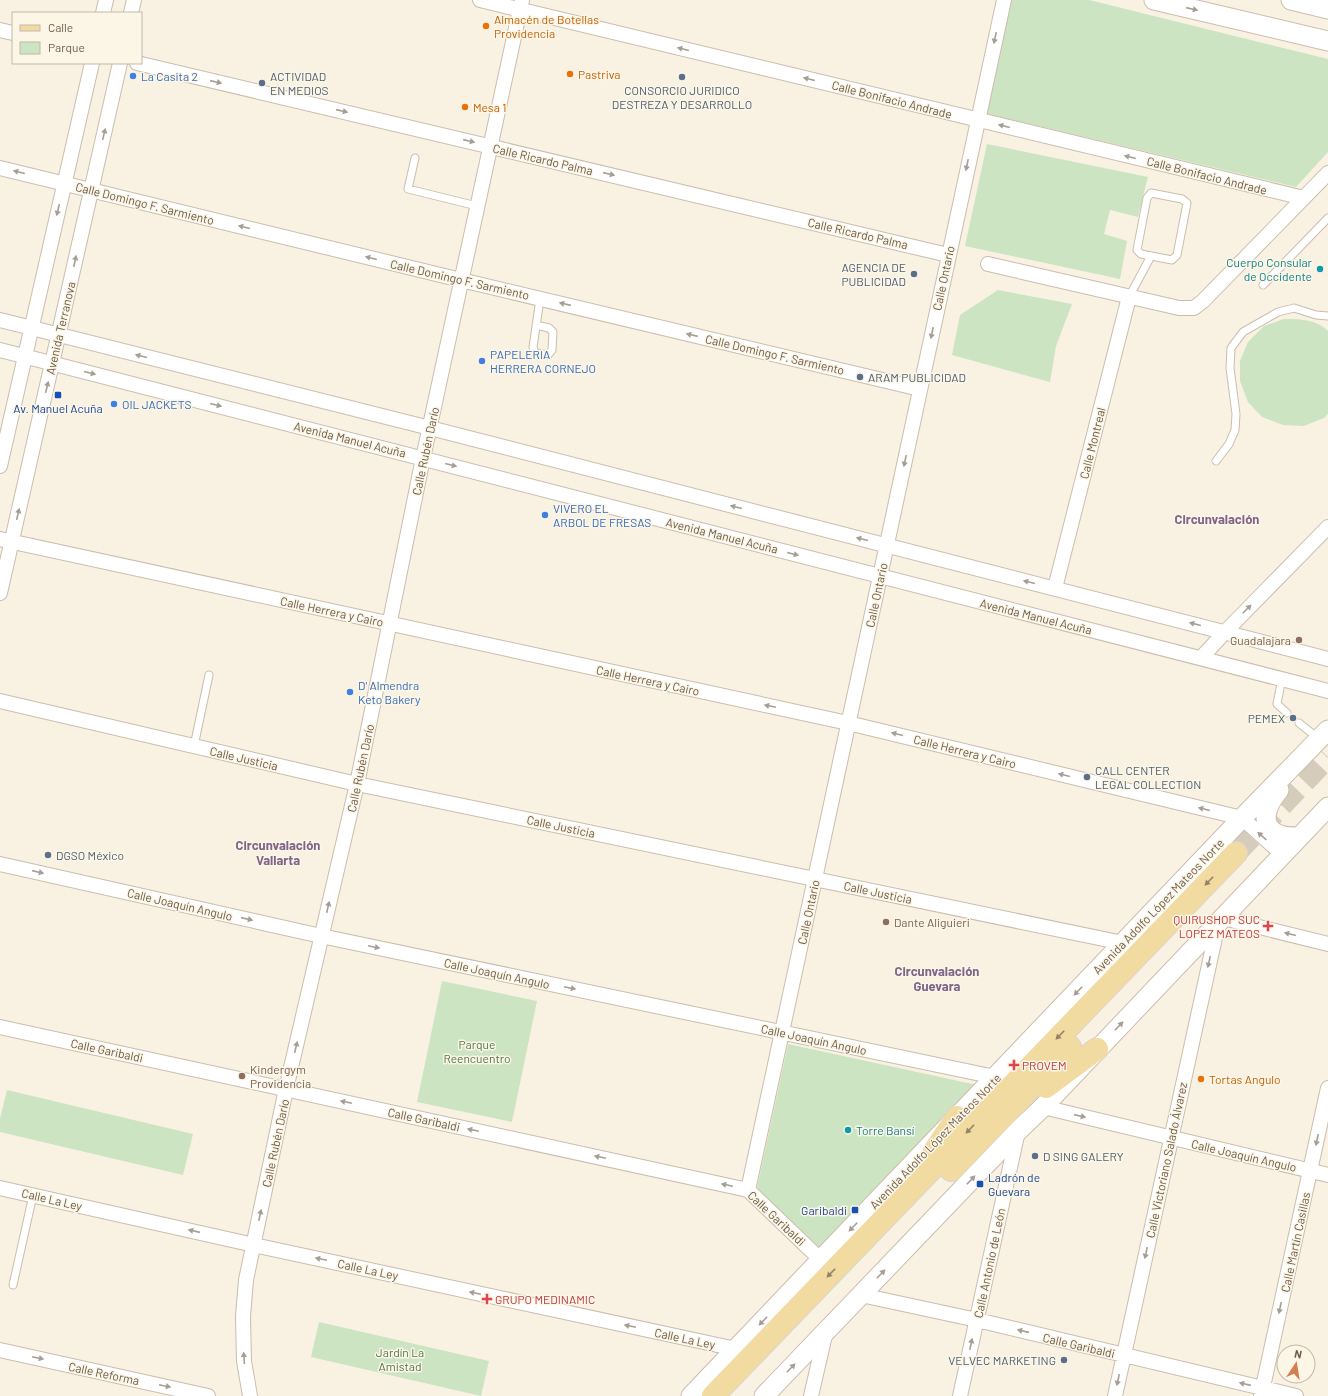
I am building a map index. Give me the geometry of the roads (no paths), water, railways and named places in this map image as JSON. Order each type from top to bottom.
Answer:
[{"type":"main road","points":[[1154,0],[1328,41]]},
{"type":"main road","points":[[1291,0],[1328,9]]},
{"type":"main road","name":"Avenida Adolfo López Mateos Norte","points":[[691,1396],[1242,818],[1324,735]]},
{"type":"main road","points":[[1290,770],[1285,782],[1271,799],[1267,809],[1266,819],[1270,828],[1278,834],[1299,837]]},
{"type":"main road","points":[[764,1396],[1328,807]]},
{"type":"main road","name":"Avenida Adolfo López Mateos Norte","points":[[713,1396],[900,1202],[1240,858],[997,1123],[731,1396]]},
{"type":"main road","points":[[997,1123],[1097,1049]]},
{"type":"main road","points":[[900,1202],[957,1117]]},
{"type":"street","points":[[103,12],[106,0]]},
{"type":"street","points":[[131,12],[134,0]]},
{"type":"street","name":"Calle Bonifacio Andrade","points":[[480,0],[520,5],[977,120],[1304,198]]},
{"type":"street","name":"Calle Ontario","points":[[748,1190],[1004,0]]},
{"type":"street","name":"Calle Rubén Darío","points":[[250,1396],[244,1361],[242,1316],[246,1280],[286,1089],[357,784],[423,458],[520,5]]},
{"type":"street","points":[[0,30],[12,33]]},
{"type":"street","points":[[0,466],[92,64]]},
{"type":"street","name":"Avenida Terranova","points":[[0,593],[6,540],[59,336],[120,64]]},
{"type":"street","name":"Calle Ricardo Palma","points":[[141,64],[948,255]]},
{"type":"street","name":"Calle Domingo F. Sarmiento","points":[[0,168],[540,299],[920,389]]},
{"type":"street","points":[[988,264],[1179,308],[1194,308],[1203,301],[1328,174]]},
{"type":"street","name":"Calle Montreal","points":[[1055,588],[1129,297]]},
{"type":"street","points":[[0,320],[430,428],[1328,659]]},
{"type":"street","name":"Avenida Manuel Acuña","points":[[0,350],[1328,691]]},
{"type":"street","points":[[1201,658],[1328,527]]},
{"type":"street","name":"Calle Herrera y Cairo","points":[[6,540],[848,723],[1242,818],[1282,854]]},
{"type":"street","name":"Calle Justicia","points":[[0,701],[357,784],[1123,943]]},
{"type":"street","name":"Calle Joaquín Angulo","points":[[0,864],[321,936],[995,1077]]},
{"type":"street","points":[[1220,921],[1328,944]]},
{"type":"street","name":"Calle Victoriano Salado Álvarez","points":[[1115,1396],[1220,921]]},
{"type":"street","name":"Calle Garibaldi","points":[[0,1027],[748,1190],[821,1260]]},
{"type":"street","name":"Calle Martín Casillas","points":[[1262,1392],[1328,1088]]},
{"type":"street","name":"Calle Joaquín Angulo","points":[[1042,1107],[1328,1176]]},
{"type":"street","name":"Calle Antonio de León","points":[[960,1396],[1018,1131]]},
{"type":"street","name":"Calle La Ley","points":[[0,1188],[254,1245],[736,1349]]},
{"type":"street","name":"Calle Garibaldi","points":[[861,1295],[977,1320],[1124,1355],[1262,1392],[1296,1396]]},
{"type":"street","points":[[811,1396],[826,1331]]},
{"type":"street","name":"Calle Reforma","points":[[0,1350],[208,1396]]},
{"type":"lane","points":[[415,158],[408,189],[477,206]]},
{"type":"lane","points":[[1154,193],[1185,201],[1187,207],[1175,258],[1169,260],[1151,256],[1138,253],[1136,247],[1148,195],[1154,193]]},
{"type":"lane","points":[[1263,285],[1328,218]]},
{"type":"lane","points":[[1129,297],[1151,256]]},
{"type":"lane","points":[[536,325],[540,299]]},
{"type":"lane","points":[[1216,461],[1229,444],[1235,430],[1236,414],[1230,368],[1231,348],[1243,332],[1278,312],[1294,308],[1316,315],[1328,316]]},
{"type":"lane","points":[[194,746],[209,674]]},
{"type":"lane","points":[[1282,678],[1277,704],[1287,713]]},
{"type":"lane","points":[[1299,723],[1324,735]]},
{"type":"lane","points":[[13,1285],[33,1195]]},
{"type":"tunnel","points":[[1236,853],[1328,757]]},
{"type":"place","name":"Almacén de Botellas Providencia","points":[[486,26]]},
{"type":"place","name":"Pastriva","points":[[570,74]]},
{"type":"place","name":"La Casita 2","points":[[133,76]]},
{"type":"place","name":"CONSORCIO JURIDICO DESTREZA Y DESARROLLO","points":[[682,77]]},
{"type":"place","name":"ACTIVIDAD EN MEDIOS","points":[[262,83]]},
{"type":"place","name":"Mesa 1","points":[[465,107]]},
{"type":"place","name":"Cuerpo Consular de Occidente","points":[[1320,269]]},
{"type":"place","name":"AGENCIA DE PUBLICIDAD","points":[[914,274]]},
{"type":"place","name":"PAPELERIA HERRERA CORNEJO","points":[[482,361]]},
{"type":"place","name":"ARAM PUBLICIDAD","points":[[860,377]]},
{"type":"place","name":"Av. Manuel Acuña","points":[[58,395]]},
{"type":"place","name":"OIL JACKETS","points":[[114,404]]},
{"type":"place","name":"VIVERO EL ARBOL DE FRESAS","points":[[545,515]]},
{"type":"place","name":"Guadalajara","points":[[1299,640]]},
{"type":"place","name":"D' Almendra Keto Bakery","points":[[350,692]]},
{"type":"place","name":"PEMEX","points":[[1293,718]]},
{"type":"place","name":"CALL CENTER LEGAL COLLECTION","points":[[1087,777]]},
{"type":"place","name":"DGSO México","points":[[48,855]]},
{"type":"place","name":"Dante Aliguieri","points":[[886,922]]},
{"type":"place","name":"QUIRUSHOP SUC LOPEZ MATEOS","points":[[1268,926]]},
{"type":"place","name":"PROVEM","points":[[1014,1065]]},
{"type":"place","name":"Kindergym Providencia","points":[[242,1076]]},
{"type":"place","name":"Tortas Angulo","points":[[1201,1079]]},
{"type":"place","name":"Torre Bansí","points":[[848,1130]]},
{"type":"place","name":"D SING GALERY","points":[[1035,1156]]},
{"type":"place","name":"Ladrón de Guevara","points":[[980,1184]]},
{"type":"place","name":"Garibaldi","points":[[855,1210]]},
{"type":"place","name":"GRUPO MEDINAMIC","points":[[487,1299]]},
{"type":"place","name":"VELVEC MARKETING","points":[[1064,1360]]},
{"type":"district","name":"Circunvalación","points":[[1217,519]]},
{"type":"district","name":"Circunvalación Vallarta","points":[[278,852]]},
{"type":"district","name":"Circunvalación Guevara","points":[[937,978]]},
{"type":"park label","name":"Parque Reencuentro","points":[[477,1051]]},
{"type":"park label","name":"Jardín La Amistad","points":[[400,1359]]}]
